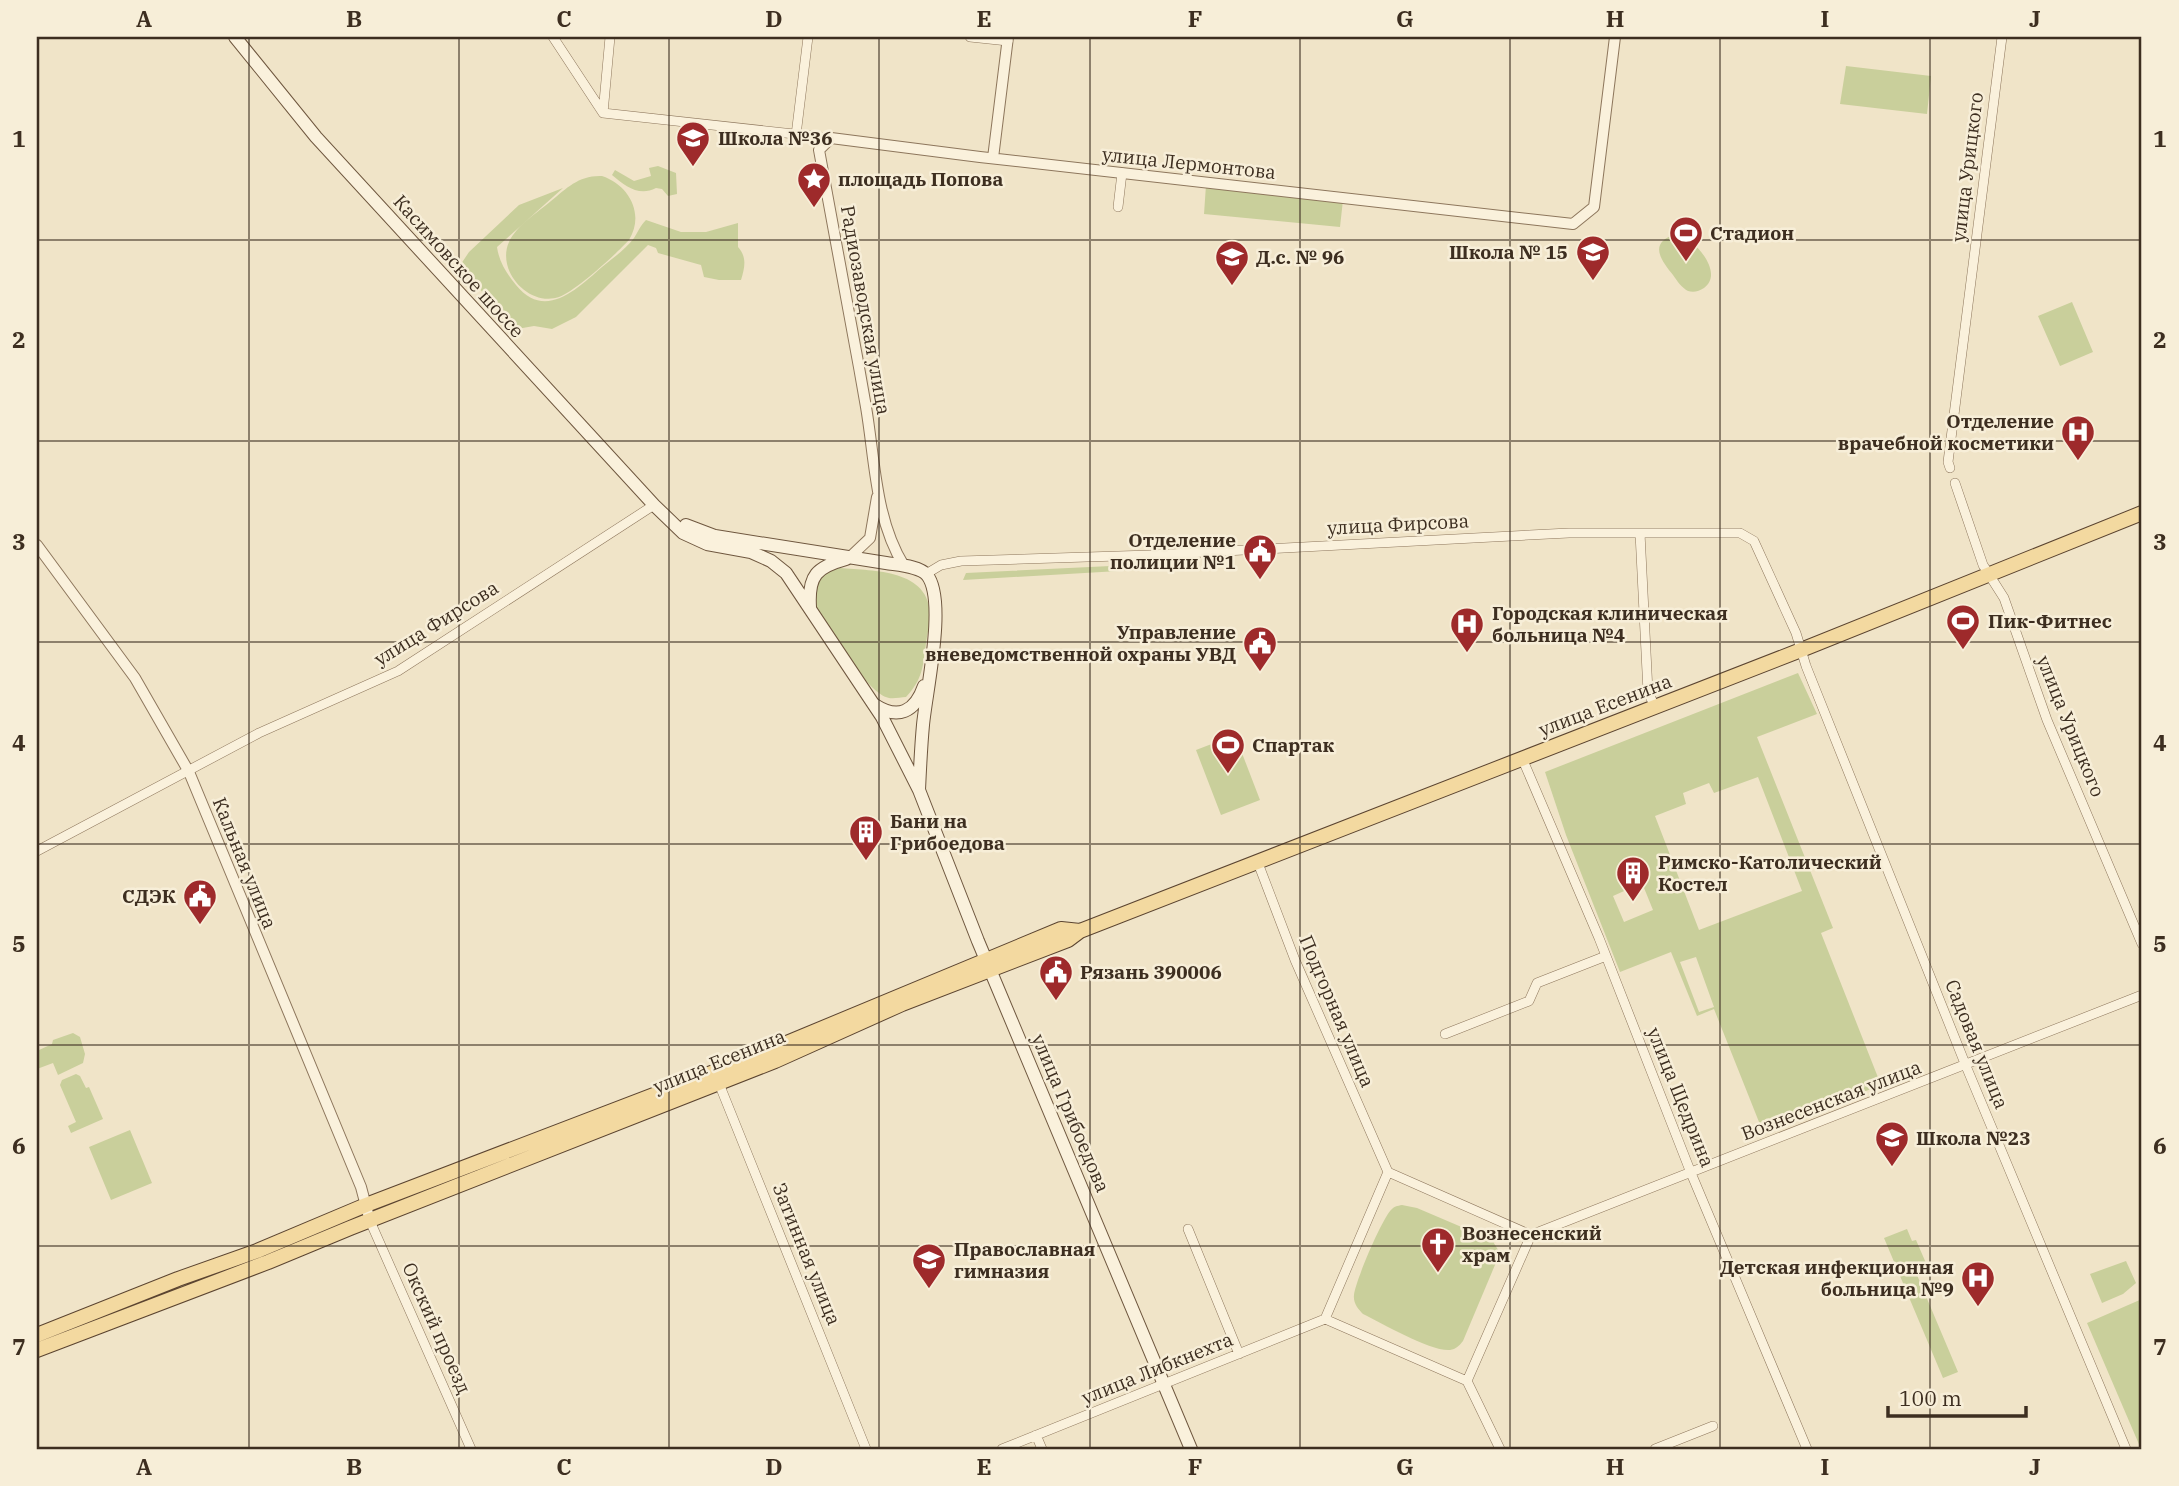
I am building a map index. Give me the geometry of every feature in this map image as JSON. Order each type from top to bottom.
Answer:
[{"type":"main road","name":"Касимовское шоссе","points":[[235,37],[316,137],[658,509],[684,533],[707,544],[751,552],[771,561],[786,573],[882,718],[919,790]]},
{"type":"main road","name":"Касимовское шоссе","points":[[658,509],[696,530],[715,536],[904,566],[926,574]]},
{"type":"main road","name":"улица Есенина","points":[[38,1333],[257,1251],[366,1205],[716,1077],[775,1061],[989,966],[1068,940],[1080,931],[1801,650],[2140,514]]},
{"type":"main road","points":[[811,611],[809,589],[814,575],[828,564],[850,557]]},
{"type":"main road","points":[[919,790],[923,726],[936,621],[933,589],[926,574]]},
{"type":"main road","points":[[896,714],[909,709],[919,699],[929,673]]},
{"type":"main road","points":[[873,704],[923,726]]},
{"type":"main road","name":"улица Грибоедова","points":[[919,790],[989,966],[1191,1449]]},
{"type":"main road","name":"улица Есенина","points":[[37,1350],[370,1221],[716,1077]]},
{"type":"street","points":[[553,37],[603,113]]},
{"type":"street","points":[[603,113],[610,37]]},
{"type":"street","points":[[796,135],[808,37]]},
{"type":"street","points":[[970,37],[1008,39],[993,158]]},
{"type":"street","name":"улица Лермонтова","points":[[603,113],[1573,224],[1594,207],[1615,37]]},
{"type":"street","name":"улица Урицкого","points":[[1950,468],[1948,462],[1955,393],[2002,37]]},
{"type":"street","name":"Радиозаводская улица","points":[[831,138],[819,150],[871,439],[878,494]]},
{"type":"street","points":[[1118,207],[1122,173]]},
{"type":"street","name":"улица Урицкого","points":[[1955,483],[1983,565],[2004,598],[2048,720],[2142,944]]},
{"type":"street","points":[[850,557],[870,538],[878,494]]},
{"type":"street","points":[[878,494],[890,539],[904,566]]},
{"type":"street","name":"улица Фирсова","points":[[37,851],[259,733],[398,671],[658,509]]},
{"type":"street","name":"улица Фирсова","points":[[926,574],[941,565],[961,561],[1150,555],[1521,535],[1740,533],[1754,541],[1784,604],[1801,650]]},
{"type":"street","points":[[1640,534],[1648,692],[1655,707]]},
{"type":"street","name":"Кальная улица","points":[[37,545],[135,678],[189,772],[361,1186],[370,1221]]},
{"type":"street","name":"Садовая улица","points":[[1801,650],[1966,1066],[2126,1449]]},
{"type":"street","points":[[882,718],[896,714]]},
{"type":"street","name":"улица Щедрина","points":[[1522,758],[1606,956],[1691,1173],[1807,1449]]},
{"type":"street","name":"Подгорная улица","points":[[1258,863],[1294,960],[1388,1172]]},
{"type":"street","points":[[1445,1034],[1529,1000],[1537,983],[1606,956]]},
{"type":"street","name":"Вознесенская улица","points":[[1531,1235],[2142,995]]},
{"type":"street","name":"Затинная улица","points":[[716,1077],[866,1449]]},
{"type":"street","points":[[1467,1381],[1531,1235],[1388,1172],[1325,1319],[1467,1381],[1500,1449]]},
{"type":"street","name":"Окский проезд","points":[[370,1221],[471,1449]]},
{"type":"street","points":[[1188,1229],[1239,1354]]},
{"type":"street","points":[[178,1279],[185,1294]]},
{"type":"street","name":"улица Либкнехта","points":[[1002,1449],[1325,1319]]},
{"type":"street","points":[[1655,1449],[1713,1426]]},
{"type":"street","points":[[1037,1435],[1042,1449]]},
{"type":"green space","points":[[1846,66],[1931,76],[1927,114],[1840,104]]},
{"type":"green space","points":[[658,166],[676,173],[677,194],[668,196],[662,189],[656,188],[638,191],[612,175],[615,170],[634,181],[651,176],[649,168]]},
{"type":"green space","points":[[602,176],[620,186],[632,202],[635,220],[629,240],[596,272],[559,297],[548,299],[527,292],[511,275],[507,264],[509,242],[517,230],[562,191],[587,178]]},
{"type":"green space","points":[[1206,185],[1343,200],[1340,227],[1204,214]]},
{"type":"green space","points":[[563,188],[497,247],[507,272],[527,295],[549,301],[571,292],[627,246],[646,220],[681,232],[706,232],[738,223],[738,247],[744,262],[741,280],[704,277],[701,265],[658,253],[656,248],[648,245],[576,317],[552,329],[534,326],[517,329],[459,267],[469,252],[519,205]]},
{"type":"green space","name":"Стадион","points":[[1677,234],[1699,249],[1709,265],[1710,282],[1698,291],[1690,292],[1678,282],[1659,252],[1662,242]]},
{"type":"green space","points":[[2072,302],[2093,352],[2060,366],[2038,316]]},
{"type":"green space","points":[[1132,565],[1136,570],[963,580],[966,573]]},
{"type":"green space","points":[[840,568],[898,576],[921,589],[928,601],[930,619],[923,665],[916,684],[906,697],[889,698],[870,685],[850,660],[817,609],[815,594],[818,582],[827,573]]},
{"type":"green space","points":[[1798,673],[1817,714],[1757,737],[1833,928],[1821,933],[1881,1085],[1763,1132],[1714,1009],[1697,1016],[1671,952],[1620,972],[1566,835],[1545,772]],"holes":[[[1758,777],[1802,891],[1699,930],[1655,816],[1686,804],[1683,793],[1709,783],[1714,793]],[[1642,883],[1653,910],[1624,922],[1613,896]],[[1696,957],[1714,1007],[1699,1012],[1680,962]]]},
{"type":"green space","name":"Спартак","points":[[1235,735],[1260,800],[1221,815],[1196,750]]},
{"type":"green space","points":[[73,1033],[80,1037],[85,1054],[83,1063],[58,1075],[53,1063],[37,1069],[37,1051],[52,1044],[53,1040]]},
{"type":"green space","points":[[76,1074],[86,1088],[89,1087],[103,1119],[71,1133],[68,1126],[76,1122],[60,1085],[62,1080]]},
{"type":"green space","points":[[130,1130],[152,1183],[111,1200],[89,1147]]},
{"type":"green space","points":[[1402,1205],[1417,1208],[1492,1240],[1500,1253],[1463,1341],[1454,1349],[1442,1349],[1406,1336],[1363,1314],[1355,1303],[1356,1288],[1376,1236],[1392,1209]]},
{"type":"green space","points":[[1907,1229],[1912,1241],[1916,1240],[1929,1270],[1917,1275],[1958,1372],[1943,1378],[1884,1238]]},
{"type":"green space","points":[[2126,1261],[2136,1283],[2123,1294],[2102,1303],[2090,1274]]},
{"type":"green space","points":[[2142,1299],[2142,1449],[2141,1449],[2087,1323]]},
{"type":"place","name":"Школа №36","points":[[693,168]]},
{"type":"place","name":"площадь Попова","points":[[814,209]]},
{"type":"place","name":"Стадион","points":[[1686,263]]},
{"type":"place","name":"Школа № 15","points":[[1593,282]]},
{"type":"place","name":"Д.с. № 96","points":[[1232,287]]},
{"type":"place","name":"Отделение врачебной косметики","points":[[2078,462]]},
{"type":"place","name":"Отделение полиции №1","points":[[1260,581]]},
{"type":"place","name":"Пик-Фитнес","points":[[1963,651]]},
{"type":"place","name":"Городская клиническая больница №4","points":[[1467,654]]},
{"type":"place","name":"Управление вневедомственной охраны УВД","points":[[1260,673]]},
{"type":"place","name":"Спартак","points":[[1228,775]]},
{"type":"place","name":"Бани на Грибоедова","points":[[866,862]]},
{"type":"place","name":"Римско-Католический Костел","points":[[1633,903]]},
{"type":"place","name":"СДЭК","points":[[200,926]]},
{"type":"place","name":"Рязань 390006","points":[[1056,1002]]},
{"type":"place","name":"Школа №23","points":[[1892,1168]]},
{"type":"place","name":"Вознесенский храм","points":[[1438,1274]]},
{"type":"place","name":"Православная гимназия","points":[[929,1290]]},
{"type":"place","name":"Детская инфекционная больница №9","points":[[1978,1308]]}]
